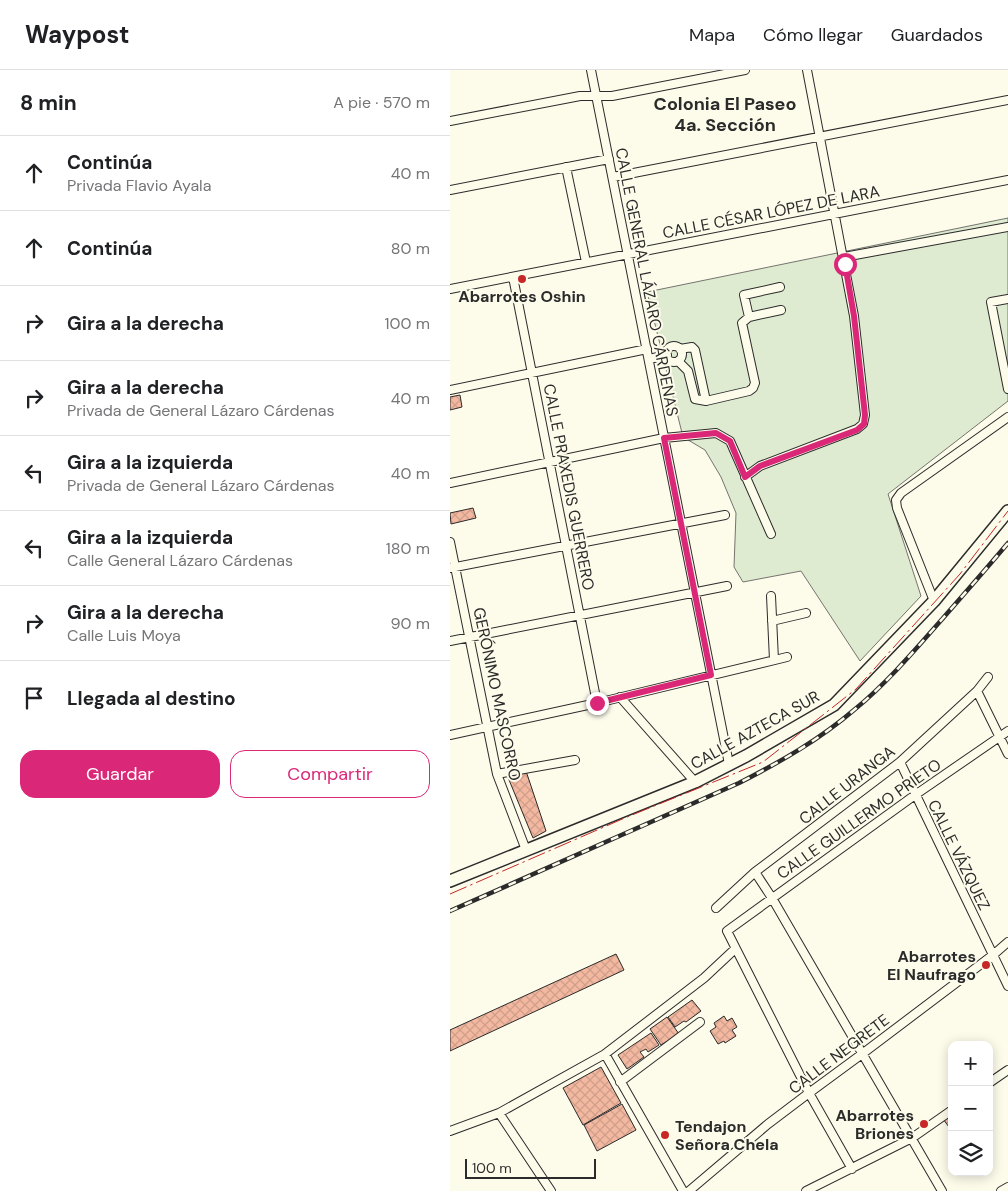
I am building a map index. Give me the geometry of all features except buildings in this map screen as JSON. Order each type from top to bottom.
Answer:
[{"type":"street","name":"CALLE GENERAL LÁZARO CÁRDENAS","points":[[590,70],[613,177],[729,764]]},
{"type":"street","points":[[450,121],[580,96],[612,96],[746,70]]},
{"type":"street","points":[[745,477],[760,466],[857,430],[864,424],[865,415],[854,316],[807,70]]},
{"type":"street","points":[[613,177],[1008,100]]},
{"type":"street","points":[[450,190],[609,159]]},
{"type":"street","points":[[566,167],[586,262]]},
{"type":"street","name":"CALLE CÉSAR LÓPEZ DE LARA","points":[[450,289],[1008,180]]},
{"type":"street","points":[[844,257],[1008,227]]},
{"type":"street","name":"CALLE PRAXEDIS GUERRERO","points":[[513,277],[597,703]]},
{"type":"street","points":[[749,317],[744,295],[780,287]]},
{"type":"street","points":[[1008,299],[991,302],[1005,356],[1008,390]]},
{"type":"street","points":[[678,361],[688,371],[695,399],[706,401],[749,391],[755,383],[742,323],[749,317],[781,310]]},
{"type":"street","points":[[680,349],[682,358],[678,361],[673,362],[669,360],[666,355],[667,350],[676,346],[680,349],[692,347],[695,350],[706,401]]},
{"type":"street","points":[[450,390],[647,349]]},
{"type":"street","points":[[649,359],[666,355]]},
{"type":"street","points":[[934,601],[897,508],[896,500],[901,493],[1008,417]]},
{"type":"street","points":[[450,483],[664,438],[716,433],[730,441],[772,534]]},
{"type":"street","name":"CALLE AZTECA SUR","points":[[450,881],[695,782],[746,756],[834,705],[934,601],[1008,511]]},
{"type":"street","points":[[453,568],[725,515]]},
{"type":"street","name":"GERÓNIMO MASCORRO","points":[[450,542],[453,568],[497,774],[526,850]]},
{"type":"street","points":[[450,641],[695,594],[727,586]]},
{"type":"street","points":[[771,596],[774,660]]},
{"type":"street","points":[[772,621],[806,613]]},
{"type":"street","points":[[450,735],[597,703],[787,657]]},
{"type":"street","name":"CALLE URANGA","points":[[716,908],[755,872],[900,762],[977,691],[988,676]]},
{"type":"street","points":[[977,691],[1008,754]]},
{"type":"street","points":[[620,697],[695,782]]},
{"type":"street","name":"CALLE GUILLERMO PRIETO","points":[[735,949],[727,931],[915,794],[1008,731]]},
{"type":"street","points":[[497,774],[575,760]]},
{"type":"street","name":"CALLE VÁZQUEZ","points":[[900,762],[1008,986]]},
{"type":"street","points":[[755,872],[772,898],[942,1191]]},
{"type":"street","name":"CALLE NEGRETE","points":[[689,1191],[768,1124],[1008,942]]},
{"type":"street","points":[[450,1131],[499,1113],[605,1054],[704,978],[735,949],[809,1093],[852,1169]]},
{"type":"street","points":[[620,1082],[700,1022]]},
{"type":"street","points":[[605,1054],[683,1191]]},
{"type":"street","points":[[993,1080],[1008,1070]]},
{"type":"street","points":[[499,1113],[551,1191]]},
{"type":"street","points":[[806,1191],[912,1138],[948,1113]]},
{"type":"street","points":[[1001,1191],[1008,1187]]},
{"type":"green space","points":[[1008,218],[1008,401],[888,494],[921,596],[860,661],[801,571],[743,582],[734,567],[736,513],[721,477],[705,450],[683,437],[647,292]]},
{"type":"railway","points":[[450,911],[739,783],[813,741],[866,700],[889,677],[1008,543]]},
{"type":"power","points":[[450,894],[627,817],[763,762],[856,689],[960,574],[1008,511]]},
{"type":"place","name":"Abarrotes Oshin","points":[[522,279]]},
{"type":"place","name":"Abarrotes El Naufrago","points":[[986,965]]},
{"type":"place","name":"Abarrotes Briones","points":[[924,1124]]},
{"type":"place","name":"Tendajon Señora Chela","points":[[665,1135]]},
{"type":"district","name":"Colonia El Paseo 4a. Sección","points":[[725,114]]},
{"type":"route","points":[[597,703],[711,675],[664,438],[716,433],[730,441],[745,477],[760,466],[857,430],[864,424],[865,415],[854,316],[845,264]]}]
